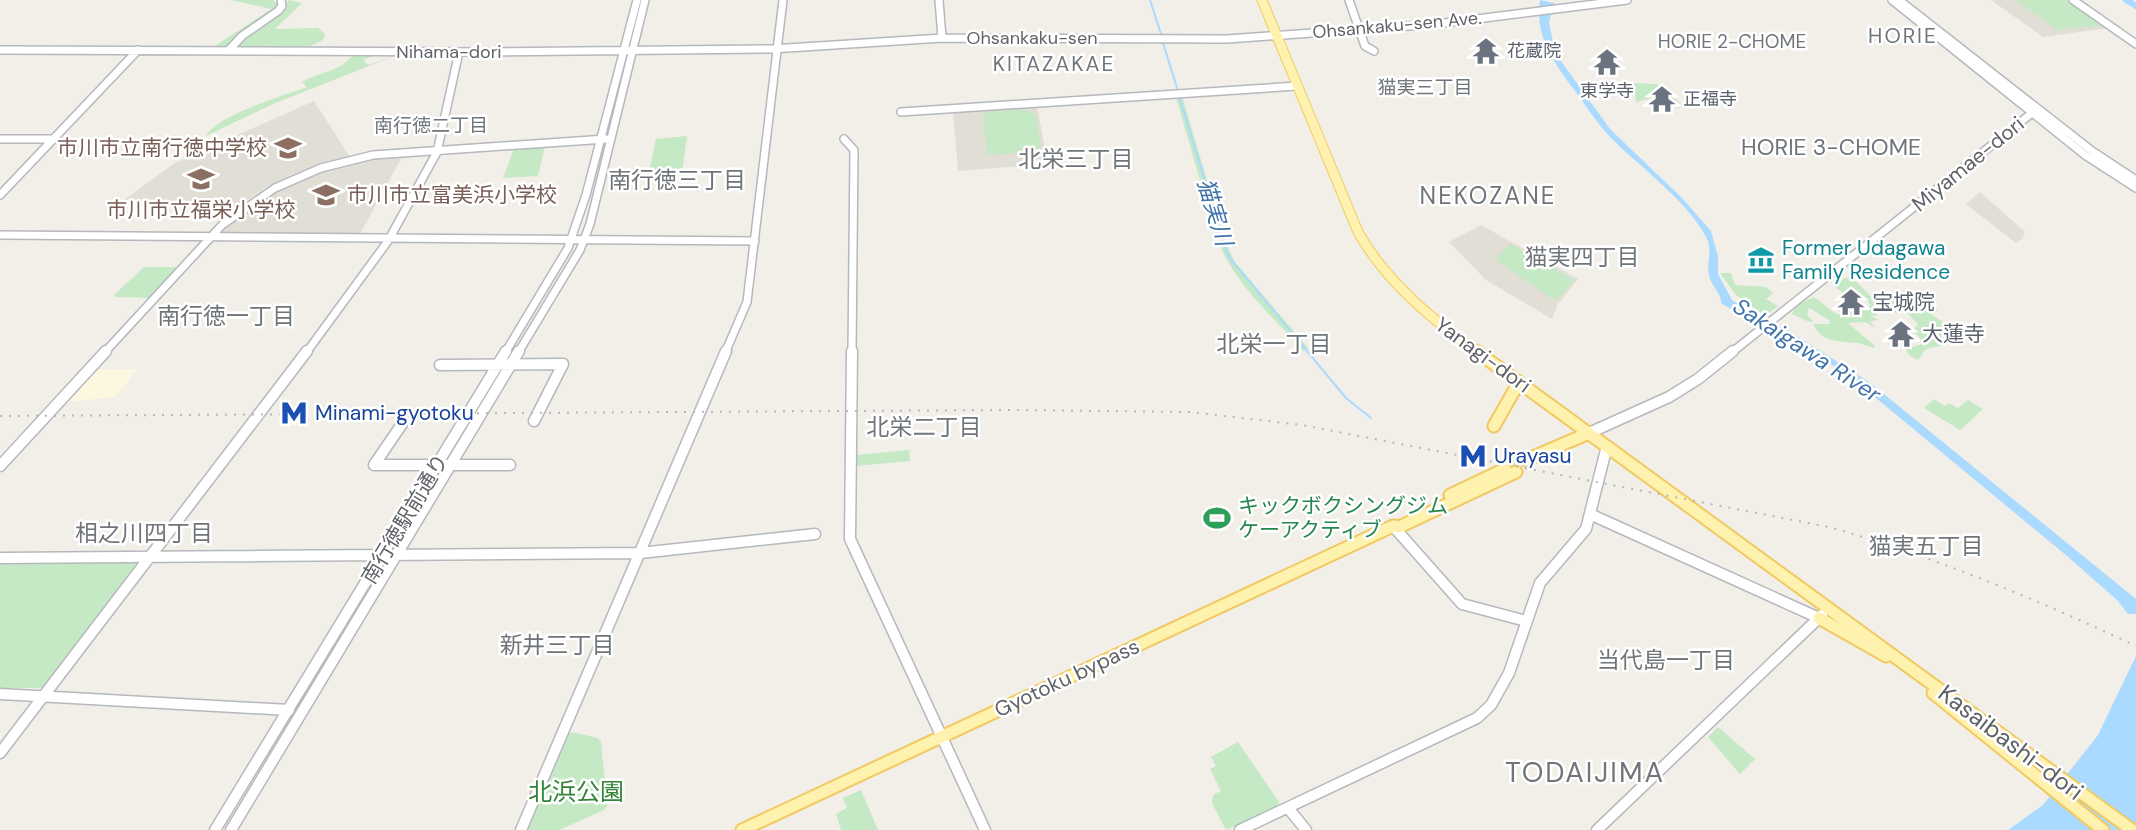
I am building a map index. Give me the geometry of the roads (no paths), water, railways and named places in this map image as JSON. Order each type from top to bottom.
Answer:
[{"type":"main road","name":"Yanagi-dori","points":[[1262,0],[1352,219],[1375,261],[1392,283],[1420,309],[1607,446],[1824,614],[1889,654]]},
{"type":"main road","points":[[1494,426],[1520,382]]},
{"type":"main road","points":[[1532,461],[1582,441],[1589,433]]},
{"type":"main road","name":"Gyotoku bypass","points":[[742,830],[1393,526],[1395,521],[1511,470]]},
{"type":"main road","name":"Kasaibashi-dori","points":[[1889,654],[2132,830]]},
{"type":"main road","name":"Kasaibashi-dori","points":[[1889,654],[2102,830]]},
{"type":"main road","points":[[2067,785],[2125,830]]},
{"type":"street","points":[[228,51],[242,36],[278,11],[283,3],[281,0]]},
{"type":"street","name":"南行徳駅前通り","points":[[628,51],[637,0]]},
{"type":"street","name":"南行徳駅前通り","points":[[231,830],[585,239],[605,139],[628,51],[645,0]]},
{"type":"street","points":[[521,830],[747,302],[755,241],[762,212],[763,175],[783,0]]},
{"type":"street","points":[[939,0],[942,38]]},
{"type":"street","points":[[1349,0],[1365,46],[1374,51]]},
{"type":"street","name":"Ohsankaku-sen Ave.","points":[[1162,39],[1360,31],[1627,0]]},
{"type":"street","points":[[1892,0],[2035,111],[2136,180]]},
{"type":"street","points":[[1899,0],[2085,155],[2136,188]]},
{"type":"street","points":[[2073,0],[2136,44]]},
{"type":"street","name":"Ohsankaku-sen","points":[[898,40],[1162,39]]},
{"type":"street","name":"Nihama-dori","points":[[0,50],[628,51],[778,48],[898,40]]},
{"type":"street","points":[[0,195],[138,50]]},
{"type":"street","points":[[0,753],[253,424],[390,238],[438,150],[459,52]]},
{"type":"street","points":[[901,112],[1297,86]]},
{"type":"street","name":"Miyamae-dori","points":[[1589,433],[1680,391],[1762,330],[2035,111]]},
{"type":"street","points":[[0,139],[54,139]]},
{"type":"street","points":[[0,466],[210,237],[234,214],[258,197],[311,172],[367,156],[605,139]]},
{"type":"street","name":"南行徳駅前通り","points":[[215,830],[499,364],[572,239],[605,139]]},
{"type":"street","points":[[844,139],[853,150],[850,539],[985,830]]},
{"type":"street","points":[[0,235],[755,241]]},
{"type":"street","points":[[440,365],[563,364],[534,421]]},
{"type":"street","points":[[402,424],[374,465],[510,465]]},
{"type":"street","points":[[1240,830],[1477,718],[1488,710],[1505,683],[1542,579],[1582,535],[1592,514],[1607,446]]},
{"type":"street","points":[[1592,514],[1824,614],[1597,830]]},
{"type":"street","points":[[1393,526],[1462,604],[1526,621]]},
{"type":"street","points":[[0,558],[640,553],[815,534]]},
{"type":"street","points":[[0,694],[289,710]]},
{"type":"street","points":[[1288,808],[1307,830]]},
{"type":"water","name":"Sakaigawa River","points":[[1540,0],[1554,3],[1549,22],[1555,53],[1610,129],[1682,198],[1711,231],[1718,257],[1718,274],[1732,300],[1759,318],[1786,329],[1869,382],[2136,599],[2136,614],[2128,614],[2118,601],[2067,556],[1859,384],[1821,357],[1774,336],[1721,303],[1709,275],[1709,244],[1699,225],[1676,198],[1611,138],[1562,73],[1542,34]]},
{"type":"water","points":[[2136,656],[2136,830],[2008,830],[2043,805],[2098,735]]},
{"type":"waterway","name":"猫実川","points":[[1150,0],[1162,37]]},
{"type":"waterway","points":[[2126,0],[2136,6]]},
{"type":"waterway","name":"猫実川","points":[[1163,43],[1178,91]]},
{"type":"waterway","name":"猫実川","points":[[1179,96],[1228,256],[1346,398],[1371,418]]},
{"type":"tunnel","points":[[1505,469],[1526,460]]},
{"type":"railway","points":[[0,416],[1013,410],[1190,412],[1302,425],[1829,527],[1985,580],[2136,646]]},
{"type":"place","name":"花蔵院","points":[[1486,51]]},
{"type":"place","name":"東学寺","points":[[1607,62]]},
{"type":"place","name":"正福寺","points":[[1662,99]]},
{"type":"place","name":"市川市立南行徳中学校","points":[[288,148]]},
{"type":"place","name":"市川市立福栄小学校","points":[[201,179]]},
{"type":"place","name":"市川市立富美浜小学校","points":[[326,195]]},
{"type":"place","name":"Former Udagawa Family Residence","points":[[1761,260]]},
{"type":"place","name":"宝城院","points":[[1851,302]]},
{"type":"place","name":"大蓮寺","points":[[1901,334]]},
{"type":"place","name":"Minami-gyotoku","points":[[294,413]]},
{"type":"place","name":"Urayasu","points":[[1473,456]]},
{"type":"place","name":"キックボクシングジム ケーアクティブ","points":[[1217,518]]},
{"type":"district","name":"HORIE","points":[[1903,36]]},
{"type":"district","name":"HORIE 2-CHOME","points":[[1732,41]]},
{"type":"district","name":"KITAZAKAE","points":[[1054,64]]},
{"type":"district","name":"猫実三丁目","points":[[1425,87]]},
{"type":"district","name":"南行徳二丁目","points":[[431,125]]},
{"type":"district","name":"HORIE 3-CHOME","points":[[1831,147]]},
{"type":"district","name":"北栄三丁目","points":[[1076,159]]},
{"type":"district","name":"南行徳三丁目","points":[[677,180]]},
{"type":"district","name":"NEKOZANE","points":[[1488,195]]},
{"type":"district","name":"猫実四丁目","points":[[1582,257]]},
{"type":"district","name":"南行徳一丁目","points":[[226,316]]},
{"type":"district","name":"北栄一丁目","points":[[1274,344]]},
{"type":"district","name":"北栄二丁目","points":[[924,427]]},
{"type":"district","name":"相之川四丁目","points":[[144,533]]},
{"type":"district","name":"猫実五丁目","points":[[1926,546]]},
{"type":"district","name":"新井三丁目","points":[[557,645]]},
{"type":"district","name":"当代島一丁目","points":[[1666,660]]},
{"type":"district","name":"TODAIJIMA","points":[[1585,772]]},
{"type":"park label","name":"北浜公園","points":[[576,791]]}]
